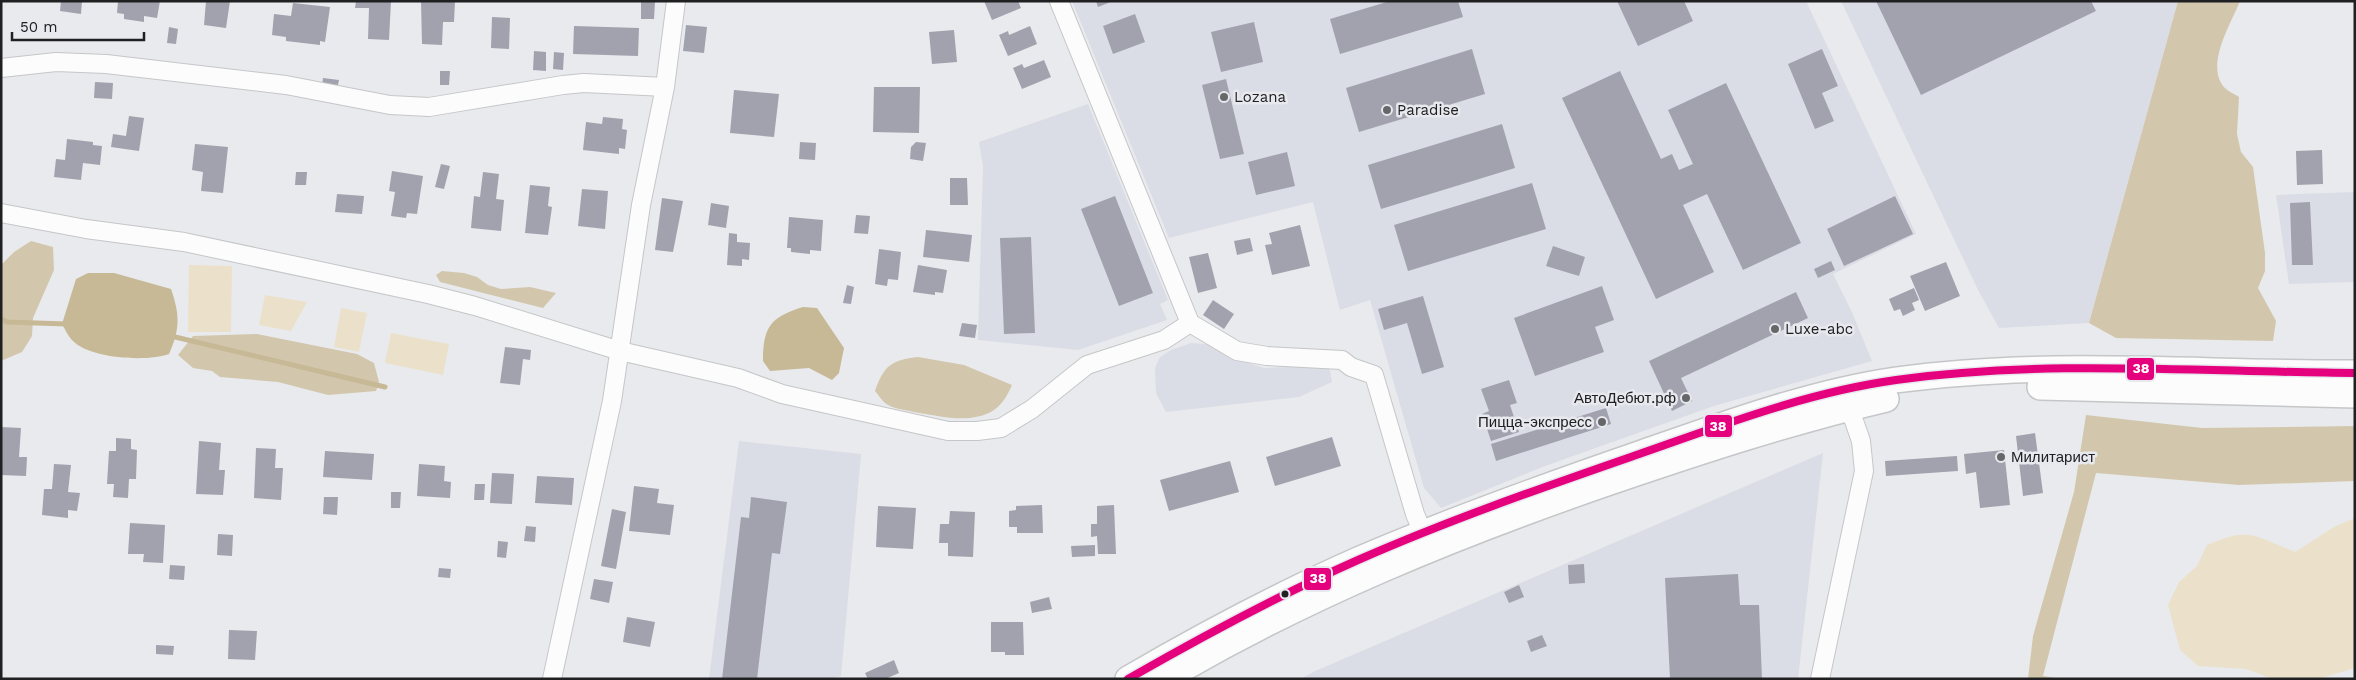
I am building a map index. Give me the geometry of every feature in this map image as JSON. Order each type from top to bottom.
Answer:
[{"type":"main road","points":[[1165,679],[1284,615],[1363,577],[1426,541],[1527,492],[1702,432],[1847,399],[1893,380],[2001,371],[2079,369],[2355,373]]},
{"type":"main road","points":[[1847,399],[1896,397],[2001,387],[2069,386],[2297,396],[2355,396]]},
{"type":"main road","points":[[1128,679],[1187,644],[1278,598],[1426,541]]},
{"type":"street","points":[[552,679],[598,472],[620,351],[641,205],[665,86],[676,1]]},
{"type":"street","points":[[1059,1],[1190,323],[1238,351],[1267,356],[1342,360],[1351,367],[1374,375],[1415,514],[1426,541]]},
{"type":"street","points":[[1,68],[56,62],[106,64],[286,85],[390,105],[429,107],[584,83],[665,86]]},
{"type":"street","points":[[1,213],[86,229],[184,242],[428,294],[475,306],[620,351],[738,378],[782,394],[948,431],[977,432],[1001,428],[1024,414],[1087,365],[1164,340],[1190,323]]},
{"type":"street","points":[[1820,679],[1864,471],[1861,441],[1847,399]]},
{"type":"shaded area","points":[[1072,1],[1806,1],[1916,234],[1833,274],[1851,310],[1872,361],[1714,406],[1545,466],[1441,508],[1424,488],[1370,300],[1340,310],[1313,202],[1169,238]]},
{"type":"shaded area","points":[[1841,1],[2178,1],[2089,323],[1999,328],[1978,290]]},
{"type":"shaded area","points":[[2178,1],[2240,1],[2222,44],[2217,66],[2218,77],[2223,86],[2239,97],[2237,134],[2241,152],[2253,167],[2265,253],[2265,271],[2258,288],[2276,321],[2273,341],[2116,338],[2089,323]]},
{"type":"shaded area","points":[[1088,104],[1168,300],[1160,304],[1167,320],[1078,350],[978,340],[983,167],[979,142]]},
{"type":"shaded area","points":[[2355,192],[2355,282],[2289,284],[2276,195]]},
{"type":"shaded area","points":[[31,241],[53,247],[54,270],[33,318],[32,336],[22,352],[1,361],[1,265],[14,252]]},
{"type":"shaded area","points":[[189,265],[232,266],[231,332],[188,332]]},
{"type":"shaded area","points":[[442,271],[464,273],[501,289],[530,287],[556,293],[543,308],[440,282],[436,275]]},
{"type":"shaded area","points":[[88,273],[114,273],[171,289],[178,322],[169,354],[147,358],[104,355],[80,346],[72,340],[62,324],[76,279]]},
{"type":"shaded area","points":[[265,295],[307,302],[291,331],[259,325]]},
{"type":"shaded area","points":[[803,307],[817,308],[844,348],[839,373],[832,380],[809,368],[770,371],[763,361],[765,339],[771,325],[783,315]]},
{"type":"shaded area","points":[[341,308],[367,313],[359,352],[334,347]]},
{"type":"shaded area","points":[[391,333],[449,344],[443,375],[385,363]]},
{"type":"shaded area","points":[[257,334],[357,354],[374,363],[379,382],[376,391],[328,395],[278,382],[220,377],[212,371],[193,368],[178,355],[193,336]]},
{"type":"shaded area","points":[[1191,343],[1206,344],[1228,356],[1264,368],[1329,365],[1332,382],[1299,397],[1166,412],[1156,393],[1155,368],[1160,357],[1171,350]]},
{"type":"shaded area","points":[[918,357],[964,365],[1012,385],[1005,399],[997,408],[985,415],[975,417],[955,418],[934,415],[899,409],[885,403],[875,391],[882,375],[895,362]]},
{"type":"shaded area","points":[[2086,415],[2202,428],[2355,426],[2355,481],[2239,485],[2096,473],[2043,676],[2062,679],[2028,679],[2033,636],[2074,492]]},
{"type":"shaded area","points":[[739,441],[861,454],[841,676],[830,679],[709,679]]},
{"type":"shaded area","points":[[1823,453],[1798,679],[1301,679],[1313,672]]},
{"type":"shaded area","points":[[2355,518],[2355,668],[2318,679],[2273,679],[2246,669],[2198,666],[2180,650],[2168,605],[2179,582],[2197,566],[2207,545],[2233,536],[2252,535],[2295,552],[2334,527]]},
{"type":"building","points":[[61,1],[82,1],[81,14],[60,11]]},
{"type":"building","points":[[118,1],[160,1],[157,18],[144,16],[144,22],[124,19],[124,14],[117,13]]},
{"type":"building","points":[[206,1],[230,1],[226,28],[204,25]]},
{"type":"building","points":[[356,1],[391,1],[389,40],[368,39],[369,8],[355,8]]},
{"type":"building","points":[[421,1],[455,1],[454,22],[443,22],[442,45],[422,44]]},
{"type":"building","points":[[641,1],[655,1],[654,19],[641,19]]},
{"type":"building","points":[[984,1],[1018,1],[1021,8],[992,20]]},
{"type":"building","points":[[1096,1],[1113,1],[1098,7]]},
{"type":"building","points":[[1390,1],[1458,1],[1463,17],[1340,54],[1330,19]]},
{"type":"building","points":[[1617,1],[1684,1],[1693,21],[1638,46]]},
{"type":"building","points":[[1876,1],[2091,1],[2096,11],[1921,95]]},
{"type":"building","points":[[293,3],[330,7],[325,42],[320,41],[320,45],[286,41],[286,37],[272,35],[274,14],[291,16]]},
{"type":"building","points":[[1135,14],[1145,42],[1113,54],[1103,26]]},
{"type":"building","points":[[492,17],[510,18],[509,49],[491,48]]},
{"type":"building","points":[[1254,22],[1263,62],[1221,72],[1211,32]]},
{"type":"building","points":[[686,25],[707,27],[704,53],[683,51]]},
{"type":"building","points":[[574,26],[639,28],[638,56],[573,54]]},
{"type":"building","points":[[1030,26],[1037,44],[1008,56],[999,35],[1008,31],[1009,35]]},
{"type":"building","points":[[169,27],[178,29],[176,44],[167,43]]},
{"type":"building","points":[[954,30],[957,62],[932,64],[929,32]]},
{"type":"building","points":[[1472,49],[1485,94],[1359,132],[1346,88]]},
{"type":"building","points":[[1822,49],[1838,86],[1822,93],[1834,121],[1815,129],[1788,64]]},
{"type":"building","points":[[534,51],[546,52],[546,71],[533,70]]},
{"type":"building","points":[[554,52],[564,53],[563,70],[553,69]]},
{"type":"building","points":[[1044,60],[1051,77],[1022,89],[1013,68],[1022,64],[1024,68]]},
{"type":"building","points":[[440,71],[450,71],[449,85],[440,85]]},
{"type":"building","points":[[1620,71],[1661,159],[1672,154],[1679,170],[1693,164],[1668,110],[1726,83],[1801,243],[1743,270],[1707,194],[1683,205],[1714,272],[1656,299],[1562,98]]},
{"type":"building","points":[[323,78],[339,80],[337,89],[322,87]]},
{"type":"building","points":[[1226,79],[1244,154],[1220,159],[1202,85]]},
{"type":"building","points":[[95,82],[113,83],[112,99],[94,98]]},
{"type":"building","points":[[874,87],[920,87],[919,133],[873,132]]},
{"type":"building","points":[[734,90],[779,94],[774,137],[730,133]]},
{"type":"building","points":[[129,116],[144,118],[139,151],[111,147],[113,134],[126,136]]},
{"type":"building","points":[[603,117],[623,119],[622,129],[627,130],[625,149],[619,148],[619,154],[583,150],[586,122],[602,124]]},
{"type":"building","points":[[1502,124],[1515,168],[1381,209],[1368,165]]},
{"type":"building","points":[[67,139],[93,142],[93,145],[102,146],[100,165],[83,163],[81,180],[54,177],[56,159],[65,160]]},
{"type":"building","points":[[800,142],[816,143],[815,160],[799,159]]},
{"type":"building","points":[[916,142],[926,143],[923,161],[910,159],[911,147]]},
{"type":"building","points":[[195,144],[228,147],[223,193],[201,191],[203,172],[192,170]]},
{"type":"building","points":[[2322,150],[2323,184],[2297,185],[2296,151]]},
{"type":"building","points":[[1287,152],[1295,186],[1256,195],[1248,162]]},
{"type":"building","points":[[441,164],[450,166],[444,189],[435,187]]},
{"type":"building","points":[[392,171],[423,176],[417,214],[407,213],[406,218],[391,216],[395,192],[389,191]]},
{"type":"building","points":[[296,172],[307,172],[306,185],[295,185]]},
{"type":"building","points":[[483,172],[499,174],[496,199],[504,200],[501,231],[471,228],[474,196],[480,197]]},
{"type":"building","points":[[950,178],[967,178],[968,205],[950,205]]},
{"type":"building","points":[[1532,183],[1546,229],[1408,271],[1394,225]]},
{"type":"building","points":[[530,185],[550,187],[548,206],[552,207],[548,235],[525,233]]},
{"type":"building","points":[[582,189],[608,191],[605,229],[578,226]]},
{"type":"building","points":[[337,194],[364,196],[362,214],[335,212]]},
{"type":"building","points":[[1115,196],[1153,293],[1119,306],[1081,209]]},
{"type":"building","points":[[1895,196],[1913,234],[1844,266],[1827,229]]},
{"type":"building","points":[[662,198],[683,201],[673,252],[655,250]]},
{"type":"building","points":[[2310,202],[2313,265],[2292,265],[2290,203]]},
{"type":"building","points":[[711,203],[729,206],[726,228],[708,225]]},
{"type":"building","points":[[856,215],[870,216],[868,234],[854,233]]},
{"type":"building","points":[[789,217],[823,220],[821,251],[810,250],[810,254],[791,252],[791,248],[787,248]]},
{"type":"building","points":[[1300,225],[1310,266],[1272,275],[1265,245],[1272,244],[1269,233]]},
{"type":"building","points":[[926,230],[972,235],[969,262],[923,257]]},
{"type":"building","points":[[729,233],[737,234],[737,242],[750,243],[749,260],[742,259],[742,266],[727,265]]},
{"type":"building","points":[[1031,237],[1035,333],[1004,334],[1000,238]]},
{"type":"building","points":[[1250,238],[1253,251],[1237,255],[1234,241]]},
{"type":"building","points":[[1553,246],[1585,257],[1579,276],[1546,266]]},
{"type":"building","points":[[879,249],[901,252],[898,280],[888,279],[887,286],[875,284]]},
{"type":"building","points":[[1208,253],[1217,288],[1198,293],[1189,257]]},
{"type":"building","points":[[1831,261],[1835,270],[1818,278],[1814,269]]},
{"type":"building","points":[[1946,262],[1960,296],[1925,311],[1910,276]]},
{"type":"building","points":[[918,265],[947,270],[943,293],[935,292],[935,295],[913,292]]},
{"type":"building","points":[[847,285],[854,287],[851,304],[843,303]]},
{"type":"building","points":[[1602,286],[1614,320],[1595,327],[1604,352],[1535,376],[1514,318]]},
{"type":"building","points":[[1914,288],[1919,300],[1912,303],[1915,310],[1903,316],[1900,309],[1894,311],[1889,299]]},
{"type":"building","points":[[1796,292],[1808,318],[1681,378],[1692,401],[1672,411],[1649,361]]},
{"type":"building","points":[[1423,296],[1444,367],[1422,374],[1407,323],[1384,330],[1378,309]]},
{"type":"building","points":[[1213,300],[1234,314],[1224,329],[1203,315]]},
{"type":"building","points":[[962,323],[977,325],[975,338],[959,336]]},
{"type":"building","points":[[505,347],[531,350],[530,360],[523,359],[520,385],[500,383]]},
{"type":"building","points":[[1509,380],[1517,403],[1510,405],[1519,432],[1491,441],[1482,414],[1489,411],[1481,389]]},
{"type":"building","points":[[1606,408],[1611,424],[1496,461],[1491,444]]},
{"type":"building","points":[[1,427],[21,428],[19,457],[27,457],[26,476],[1,475]]},
{"type":"building","points":[[2035,433],[2043,493],[2023,496],[2016,436]]},
{"type":"building","points":[[1332,437],[1341,466],[1275,486],[1266,457]]},
{"type":"building","points":[[116,438],[131,439],[131,449],[137,450],[136,479],[129,479],[128,498],[113,497],[114,484],[107,484],[109,451],[116,451]]},
{"type":"building","points":[[199,441],[221,443],[219,470],[225,470],[223,495],[196,494]]},
{"type":"building","points":[[256,448],[276,449],[275,468],[283,468],[281,500],[254,498]]},
{"type":"building","points":[[2004,450],[2010,505],[1980,508],[1976,472],[1966,474],[1964,454]]},
{"type":"building","points":[[325,451],[374,454],[372,480],[323,477]]},
{"type":"building","points":[[1957,456],[1958,471],[1886,476],[1885,461]]},
{"type":"building","points":[[1230,461],[1239,492],[1169,511],[1160,480]]},
{"type":"building","points":[[54,464],[71,465],[68,492],[80,493],[77,511],[68,510],[68,518],[42,515],[44,489],[52,489]]},
{"type":"building","points":[[419,464],[445,466],[444,481],[451,482],[450,498],[417,496]]},
{"type":"building","points":[[492,473],[514,474],[512,504],[490,503]]},
{"type":"building","points":[[537,476],[574,478],[572,505],[535,503]]},
{"type":"building","points":[[475,484],[485,484],[484,500],[474,500]]},
{"type":"building","points":[[634,486],[659,489],[657,503],[674,505],[670,535],[629,531]]},
{"type":"building","points":[[391,492],[401,492],[400,508],[391,508]]},
{"type":"building","points":[[324,497],[338,497],[337,515],[323,514]]},
{"type":"building","points":[[751,497],[787,502],[780,554],[772,553],[757,679],[722,679],[741,517],[749,518]]},
{"type":"building","points":[[1042,505],[1043,533],[1017,533],[1017,527],[1009,527],[1009,511],[1016,510],[1016,506]]},
{"type":"building","points":[[1114,505],[1116,554],[1098,554],[1097,536],[1091,537],[1091,524],[1097,524],[1097,506]]},
{"type":"building","points":[[878,506],[916,508],[913,549],[876,547]]},
{"type":"building","points":[[612,509],[626,512],[616,569],[601,566]]},
{"type":"building","points":[[950,511],[975,512],[973,557],[948,556],[948,543],[939,543],[940,524],[949,524]]},
{"type":"building","points":[[130,523],[165,525],[163,563],[143,562],[144,554],[128,554]]},
{"type":"building","points":[[526,526],[536,527],[535,542],[524,541]]},
{"type":"building","points":[[218,534],[233,535],[232,556],[217,555]]},
{"type":"building","points":[[498,541],[508,542],[506,558],[497,557]]},
{"type":"building","points":[[1095,545],[1095,556],[1072,557],[1071,546]]},
{"type":"building","points":[[1584,564],[1585,583],[1569,584],[1568,565]]},
{"type":"building","points":[[170,565],[185,566],[184,580],[169,579]]},
{"type":"building","points":[[439,568],[451,569],[450,578],[438,577]]},
{"type":"building","points":[[1738,574],[1740,605],[1759,605],[1762,679],[1670,679],[1665,578]]},
{"type":"building","points":[[594,579],[613,582],[609,603],[590,599]]},
{"type":"building","points":[[1519,585],[1524,597],[1509,603],[1504,592]]},
{"type":"building","points":[[1049,597],[1052,609],[1032,613],[1030,602]]},
{"type":"building","points":[[627,617],[655,622],[650,647],[623,642]]},
{"type":"building","points":[[991,622],[1023,622],[1024,655],[1005,655],[1005,652],[991,652]]},
{"type":"building","points":[[229,630],[257,631],[255,660],[228,659]]},
{"type":"building","points":[[1542,635],[1547,646],[1531,652],[1527,641]]},
{"type":"building","points":[[156,645],[174,646],[173,655],[156,654]]},
{"type":"building","points":[[894,660],[899,673],[885,679],[868,679],[865,673]]},
{"type":"waterway","points":[[1,319],[7,322],[66,324]]},
{"type":"waterway","points":[[171,336],[385,387]]},
{"type":"transit line","name":"38","points":[[1128,679],[1270,602],[1329,573],[1393,545],[1499,504],[1704,431],[1831,392],[1896,380],[2010,370],[2125,368],[2355,373]]},
{"type":"place","name":"Lozana","points":[[1224,97]]},
{"type":"place","name":"Paradise","points":[[1387,110]]},
{"type":"place","name":"Luxe-abc","points":[[1775,329]]},
{"type":"place","name":"АвтоДебют.рф","points":[[1686,398]]},
{"type":"place","name":"Пицца-экспресс","points":[[1602,422]]},
{"type":"place","name":"Милитарист","points":[[2001,457]]}]
